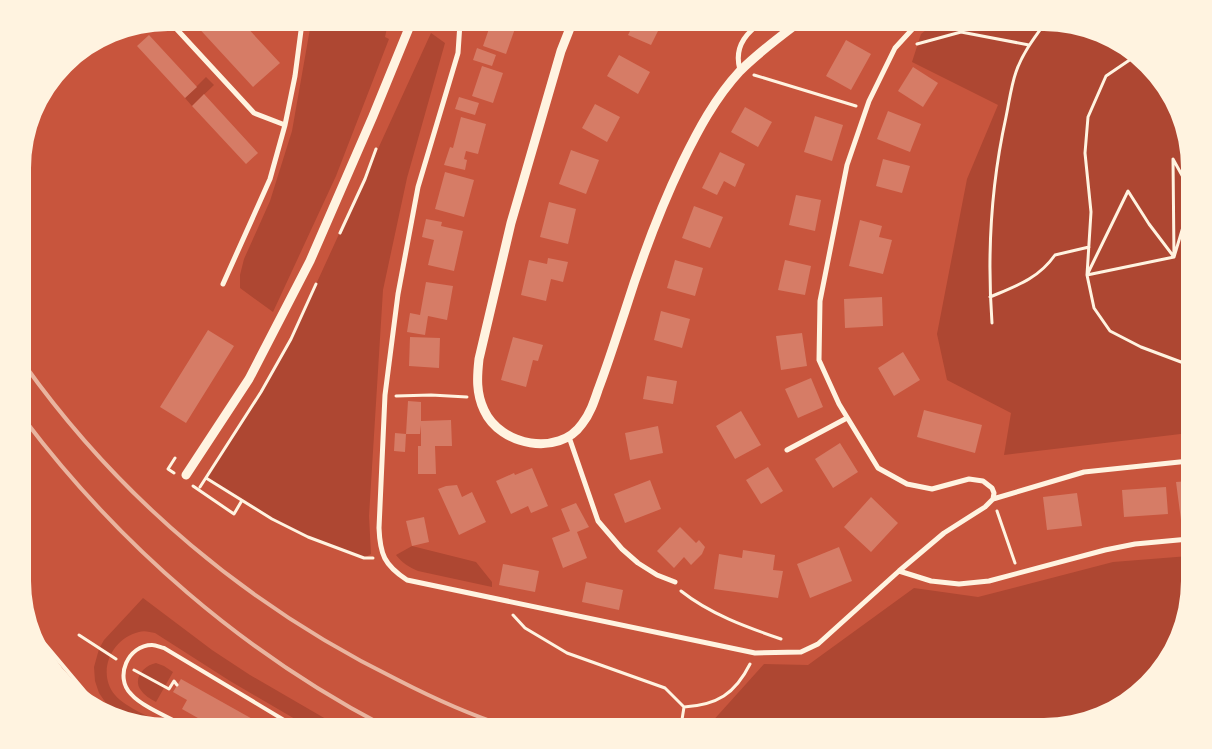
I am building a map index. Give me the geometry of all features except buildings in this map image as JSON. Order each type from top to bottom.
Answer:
[{"type":"street","points":[[179,31],[254,113],[284,125]]},
{"type":"street","points":[[223,284],[270,179],[295,76],[301,31]]},
{"type":"street","points":[[186,475],[249,379],[310,261],[407,31]]},
{"type":"street","points":[[459,31],[458,53],[418,187],[398,294],[385,395],[379,545],[392,571],[407,580],[756,654],[801,652],[818,644],[899,570],[944,533],[985,507],[993,499],[1084,472],[1106,468],[1180,462]]},
{"type":"street","points":[[569,31],[561,51],[511,223],[479,359],[477,380],[478,395],[485,412],[497,428],[512,437],[531,443],[552,444],[569,437],[582,425],[590,412],[605,372],[645,248],[668,192],[697,132],[720,95],[741,71],[767,46],[786,31]]},
{"type":"street","points":[[741,71],[738,53],[742,41],[749,31]]},
{"type":"street","points":[[910,31],[895,48],[866,109],[847,165],[820,301],[819,360],[839,404],[878,468],[907,484],[932,489],[969,479],[983,481],[992,488],[994,493],[993,499]]},
{"type":"street","points":[[786,450],[847,418]]},
{"type":"street","points":[[569,437],[598,522],[622,549],[638,563],[675,582]]},
{"type":"street","points":[[899,570],[931,581],[959,584],[990,581],[1128,546],[1180,540]]},
{"type":"lane","points":[[171,718],[138,700],[125,685],[123,674],[125,664],[130,656],[139,649],[152,645],[164,648],[280,718]]},
{"type":"lane","points":[[51,651],[78,683]]},
{"type":"path","points":[[992,323],[990,232],[1002,137],[1016,72],[1029,45],[1039,31]]},
{"type":"path","points":[[913,45],[961,32],[1029,45]]},
{"type":"path","points":[[1129,61],[1106,76],[1088,116],[1085,153],[1091,212],[1087,275],[1094,308],[1110,331],[1142,347],[1180,362]]},
{"type":"path","points":[[741,71],[866,109]]},
{"type":"path","points":[[1174,257],[1173,159],[1180,172]]},
{"type":"path","points":[[1087,275],[1128,191],[1149,224],[1174,257]]},
{"type":"path","points":[[1174,257],[1180,237]]},
{"type":"path","points":[[990,297],[1027,281],[1047,266],[1055,255],[1089,247]]},
{"type":"path","points":[[1087,275],[1174,257]]},
{"type":"path","points":[[397,396],[447,395],[464,397]]},
{"type":"path","points":[[174,458],[168,468],[175,474]]},
{"type":"path","points":[[200,487],[206,478],[242,502],[310,538],[364,558],[384,558]]},
{"type":"path","points":[[190,484],[234,514],[242,502]]},
{"type":"path","points":[[997,511],[1018,573]]},
{"type":"path","points":[[675,582],[680,590],[712,611],[788,642],[801,652]]},
{"type":"path","points":[[498,600],[525,628],[568,653],[665,688],[684,707]]},
{"type":"path","points":[[78,635],[120,661]]},
{"type":"path","points":[[684,707],[711,703],[733,689],[744,676],[756,654]]},
{"type":"path","points":[[129,667],[169,689],[174,681],[177,685]]},
{"type":"path","points":[[682,717],[684,707]]},
{"type":"shaded area","points":[[310,31],[386,31],[385,37],[389,39],[336,176],[273,312],[240,288],[240,275],[244,259],[270,201],[292,131]]},
{"type":"shaded area","points":[[925,31],[1043,31],[1070,34],[1104,45],[1120,54],[1147,78],[1158,92],[1173,124],[1180,160],[1180,434],[1004,455],[1011,413],[947,380],[937,334],[967,179],[998,105],[912,62],[921,34]]},
{"type":"shaded area","points":[[431,33],[445,43],[407,178],[383,290],[369,516],[371,554],[364,558],[310,538],[272,519],[206,478],[261,392],[291,339]]},
{"type":"shaded area","points":[[206,77],[214,85],[192,106],[185,98]]},
{"type":"shaded area","points":[[412,546],[476,562],[492,582],[492,587],[418,571],[412,568],[403,563],[396,555]]},
{"type":"shaded area","points":[[1180,557],[1180,589],[1173,625],[1158,657],[1134,684],[1104,704],[1070,715],[1052,717],[716,717],[764,664],[808,665],[914,588],[978,597],[1113,562]]},
{"type":"shaded area","points":[[143,598],[212,650],[250,675],[324,718],[293,718],[230,681],[155,633],[145,631],[129,635],[121,641],[110,657],[107,667],[109,686],[115,695],[120,700],[148,716],[124,710],[106,703],[99,693],[95,681],[94,667],[99,649],[104,640]]},
{"type":"shaded area","points":[[156,663],[173,672],[156,702],[147,697],[140,689],[138,680],[144,669]]},
{"type":"railway","points":[[31,373],[102,460],[145,504],[239,584],[290,619],[343,651],[437,699],[482,718]]},
{"type":"railway","points":[[31,428],[61,466],[101,510],[143,553],[188,593],[282,665],[332,697],[369,718]]}]
